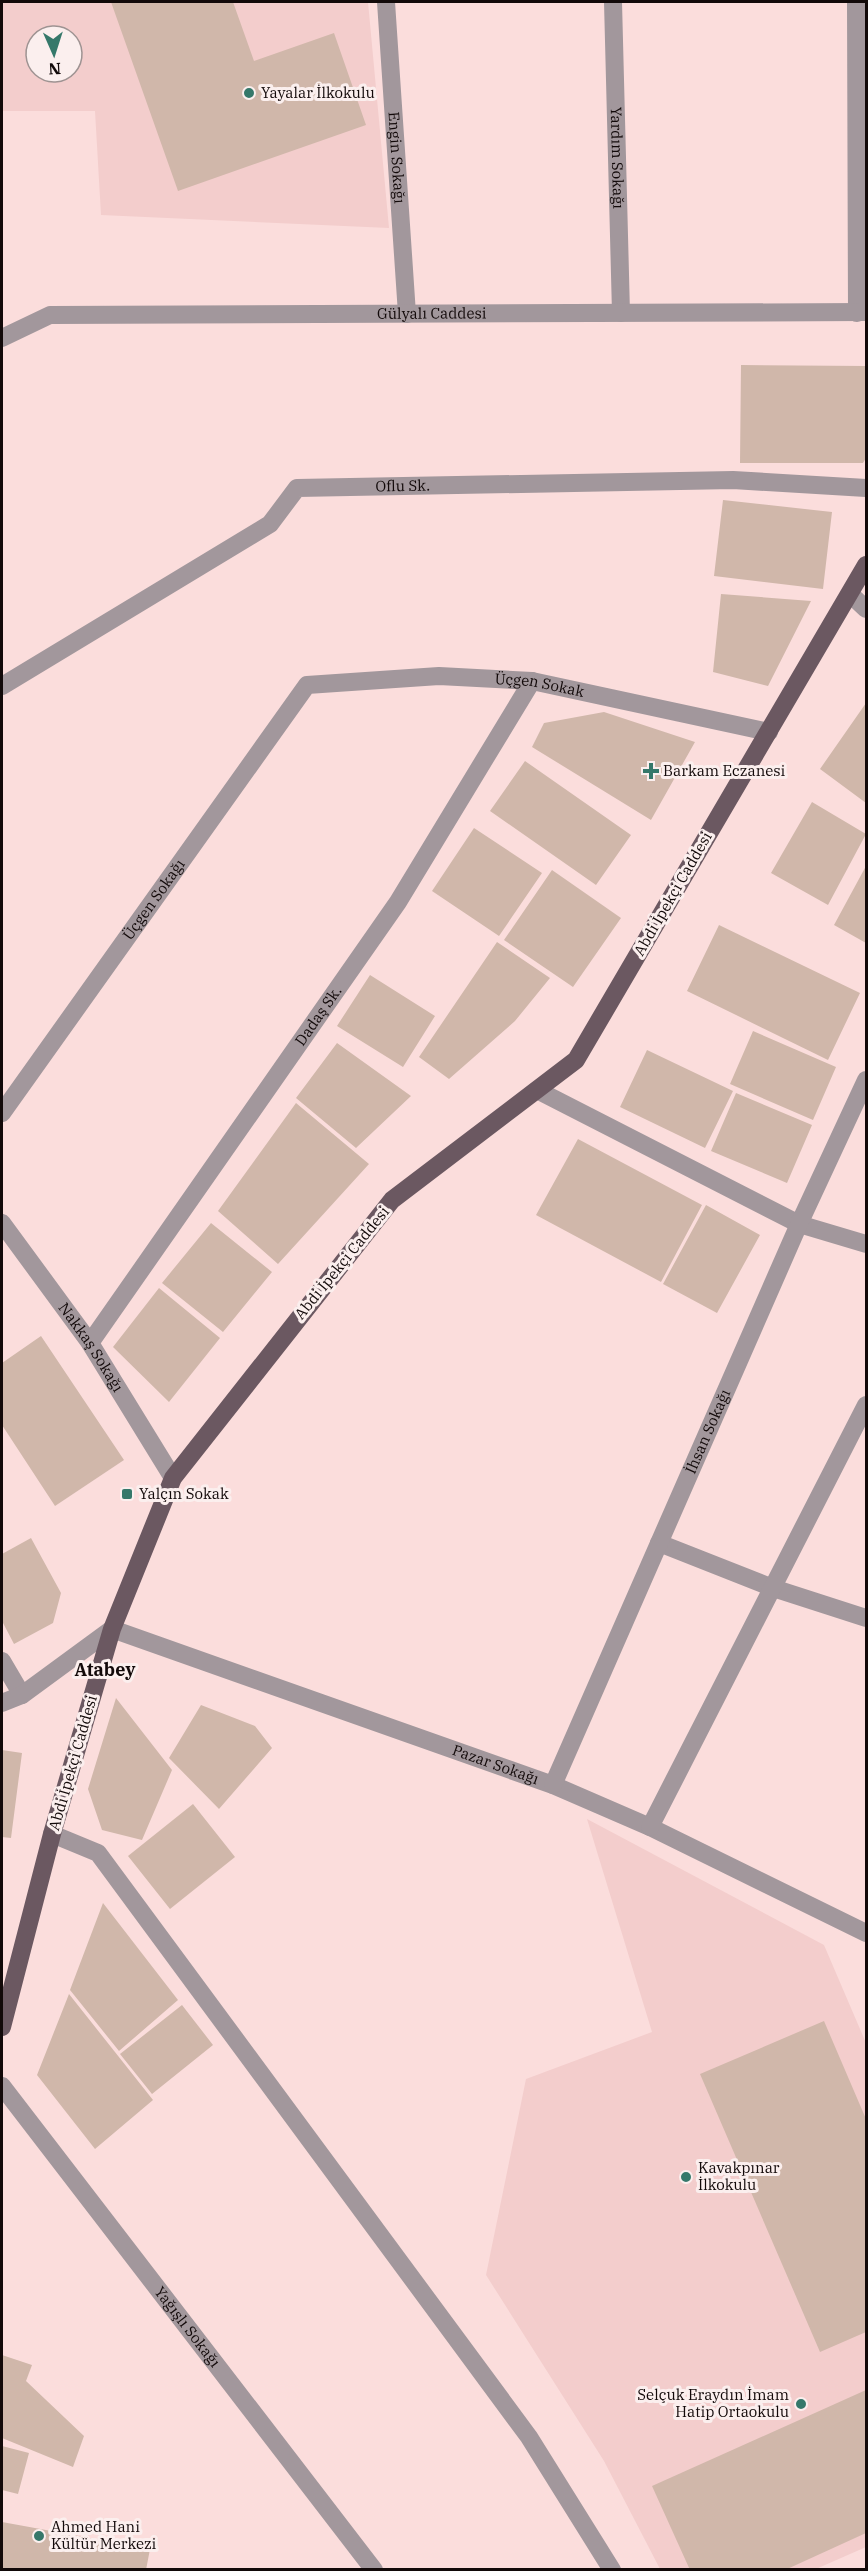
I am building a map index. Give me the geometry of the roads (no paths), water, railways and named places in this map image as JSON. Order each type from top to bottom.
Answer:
[{"type":"main road","name":"Abdi İpekçi Caddesi","points":[[2,2027],[52,1834],[112,1629],[173,1478],[392,1200],[576,1060],[867,565]]},
{"type":"street","name":"Engin Sokağı","points":[[386,2],[407,314]]},
{"type":"street","name":"Yardım Sokağı","points":[[613,2],[621,314]]},
{"type":"street","points":[[856,2],[862,312]]},
{"type":"street","name":"Gülyalı Caddesi","points":[[2,338],[50,315],[862,312]]},
{"type":"street","name":"Oflu Sk.","points":[[2,686],[270,524],[297,488],[733,480],[867,488]]},
{"type":"street","points":[[850,594],[867,609]]},
{"type":"street","name":"Üçgen Sokak","points":[[307,685],[439,676],[532,681],[769,732]]},
{"type":"street","name":"Dadaş Sk.","points":[[90,1343],[398,902],[532,681]]},
{"type":"street","name":"Üçgen Sokağı","points":[[2,1113],[307,685]]},
{"type":"street","name":"İhsan Sokağı","points":[[552,1785],[799,1224],[867,1080]]},
{"type":"street","points":[[537,1090],[799,1224],[867,1244]]},
{"type":"street","name":"Nakkaş Sokağı","points":[[2,1223],[90,1343],[173,1478]]},
{"type":"street","points":[[650,1827],[867,1405]]},
{"type":"street","points":[[659,1543],[773,1588],[867,1618]]},
{"type":"street","points":[[2,1703],[22,1695],[112,1629]]},
{"type":"street","name":"Pazar Sokağı","points":[[112,1629],[552,1785],[650,1827],[867,1933]]},
{"type":"street","points":[[2,1661],[22,1695]]},
{"type":"street","points":[[52,1834],[98,1853],[529,2437],[612,2570]]},
{"type":"street","name":"Yağışlı Sokağı","points":[[2,2085],[374,2570]]},
{"type":"place","name":"Yayalar İlkokulu","points":[[249,93]]},
{"type":"place","name":"Barkam Eczanesi","points":[[651,771]]},
{"type":"place","name":"Yalçın Sokak","points":[[127,1494]]},
{"type":"place","name":"Kavakpınar İlkokulu","points":[[686,2177]]},
{"type":"place","name":"Selçuk Eraydın İmam Hatip Ortaokulu","points":[[801,2404]]},
{"type":"place","name":"Ahmed Hani Kültür Merkezi","points":[[39,2536]]},
{"type":"district","name":"Atabey","points":[[105,1670]]}]
